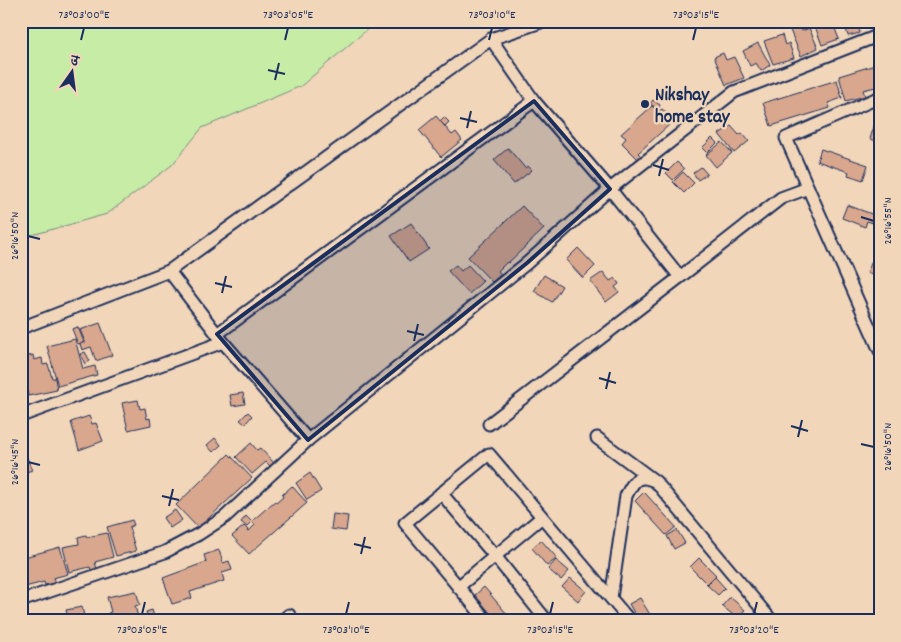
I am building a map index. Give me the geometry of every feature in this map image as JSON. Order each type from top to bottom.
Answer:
[{"type":"street","points":[[21,328],[169,272],[491,39],[544,21]]},
{"type":"street","points":[[21,601],[165,552],[200,534],[225,517],[308,440],[527,263],[610,189],[734,92],[880,35]]},
{"type":"street","points":[[491,39],[534,101],[610,189],[680,277]]},
{"type":"street","points":[[880,97],[786,138],[880,350]]},
{"type":"street","points":[[21,416],[220,338],[534,101]]},
{"type":"street","points":[[489,424],[781,198],[808,188]]},
{"type":"street","points":[[169,272],[220,338],[308,440]]},
{"type":"street","points":[[597,438],[656,482],[772,621]]},
{"type":"street","points":[[487,621],[405,523],[489,454],[630,621]]},
{"type":"street","points":[[611,598],[626,496],[633,483],[639,478],[646,477],[656,482]]},
{"type":"street","points":[[441,493],[547,621]]},
{"type":"street","points":[[458,587],[542,517]]},
{"type":"street","points":[[282,621],[289,615],[294,621]]},
{"type":"highlighted area","points":[[534,101],[610,189],[527,263],[308,440],[217,334]]},
{"type":"green space","points":[[21,21],[377,21],[301,86],[202,128],[172,165],[107,214],[21,238]]},
{"type":"building","points":[[813,21],[832,21],[839,39],[822,45]]},
{"type":"building","points":[[844,21],[857,21],[860,33],[848,36]]},
{"type":"building","points":[[798,24],[802,31],[809,28],[818,48],[801,56],[789,28]]},
{"type":"building","points":[[782,35],[785,45],[789,43],[794,58],[773,64],[764,41]]},
{"type":"building","points":[[758,43],[770,65],[761,71],[756,63],[750,66],[743,51]]},
{"type":"building","points":[[723,53],[726,60],[734,57],[744,78],[726,85],[714,57]]},
{"type":"building","points":[[875,65],[880,86],[863,90],[865,96],[846,101],[839,76]]},
{"type":"building","points":[[837,80],[842,98],[828,103],[830,108],[771,126],[763,103]]},
{"type":"building","points":[[653,100],[660,105],[658,109],[650,104]]},
{"type":"building","points":[[652,106],[658,112],[662,109],[669,115],[664,120],[669,125],[638,153],[642,157],[639,160],[622,143],[626,138],[621,134]]},
{"type":"building","points":[[436,116],[452,135],[456,132],[462,140],[441,157],[419,130]]},
{"type":"building","points":[[444,117],[449,122],[445,126],[440,121]]},
{"type":"building","points":[[875,123],[880,125],[880,142],[870,139]]},
{"type":"building","points":[[731,126],[739,135],[742,133],[749,141],[734,153],[719,134]]},
{"type":"building","points":[[712,138],[717,143],[707,153],[702,148]]},
{"type":"building","points":[[722,142],[732,153],[716,167],[706,155]]},
{"type":"building","points":[[508,148],[525,168],[528,166],[532,170],[514,184],[494,160]]},
{"type":"building","points":[[821,149],[868,165],[863,180],[848,175],[849,172],[817,161]]},
{"type":"building","points":[[677,162],[684,169],[673,180],[666,173]]},
{"type":"building","points":[[701,167],[707,174],[698,180],[693,173]]},
{"type":"building","points":[[683,172],[694,183],[684,193],[673,182]]},
{"type":"building","points":[[847,205],[880,217],[880,234],[874,231],[876,224],[867,221],[865,227],[842,218]]},
{"type":"building","points":[[522,206],[544,229],[498,271],[501,274],[492,282],[468,257]]},
{"type":"building","points":[[411,223],[429,249],[409,262],[391,236]]},
{"type":"building","points":[[878,242],[880,243],[880,263],[873,261]]},
{"type":"building","points":[[578,248],[595,266],[583,278],[566,260]]},
{"type":"building","points":[[872,261],[880,264],[880,278],[867,273]]},
{"type":"building","points":[[456,265],[461,271],[468,265],[483,281],[469,294],[448,271]]},
{"type":"building","points":[[603,272],[610,281],[615,278],[619,284],[615,287],[619,292],[606,302],[590,281]]},
{"type":"building","points":[[544,275],[562,286],[552,302],[534,291]]},
{"type":"building","points":[[100,323],[112,355],[96,361],[91,347],[82,350],[80,344],[85,342],[80,330]]},
{"type":"building","points":[[78,327],[84,342],[78,344],[72,329]]},
{"type":"building","points":[[75,339],[83,369],[95,366],[97,375],[58,386],[47,346]]},
{"type":"building","points":[[85,352],[90,361],[85,364],[80,354]]},
{"type":"building","points":[[33,355],[34,360],[42,358],[43,365],[48,364],[52,378],[55,378],[57,390],[28,396],[21,358]]},
{"type":"building","points":[[243,393],[245,404],[232,406],[230,395]]},
{"type":"building","points":[[138,400],[140,409],[145,408],[147,419],[150,418],[151,425],[128,430],[122,403]]},
{"type":"building","points":[[248,412],[252,416],[245,424],[240,420]]},
{"type":"building","points":[[89,416],[92,424],[96,423],[103,441],[79,450],[71,422]]},
{"type":"building","points":[[215,438],[221,445],[213,452],[207,445]]},
{"type":"building","points":[[21,443],[32,470],[21,474]]},
{"type":"building","points":[[251,443],[257,450],[260,448],[274,463],[271,467],[266,462],[252,474],[236,457]]},
{"type":"building","points":[[229,454],[252,478],[198,528],[176,505]]},
{"type":"building","points":[[310,473],[321,491],[307,500],[296,483]]},
{"type":"building","points":[[292,486],[307,503],[249,554],[232,536],[244,526],[249,531],[255,525],[252,521],[275,501],[276,503],[283,497],[282,495]]},
{"type":"building","points":[[644,492],[676,527],[666,535],[635,501]]},
{"type":"building","points":[[175,510],[182,520],[170,528],[163,518]]},
{"type":"building","points":[[333,514],[348,516],[346,531],[331,529]]},
{"type":"building","points":[[246,516],[252,522],[247,527],[241,522]]},
{"type":"building","points":[[132,520],[134,525],[129,527],[136,551],[116,556],[107,527]]},
{"type":"building","points":[[677,530],[685,543],[674,549],[667,536]]},
{"type":"building","points":[[107,533],[113,557],[95,562],[97,569],[91,570],[90,567],[69,572],[63,547],[79,544],[78,537]]},
{"type":"building","points":[[541,540],[557,558],[547,566],[532,548]]},
{"type":"building","points":[[60,547],[68,574],[53,578],[55,583],[45,585],[44,582],[21,588],[21,558]]},
{"type":"building","points":[[219,550],[223,563],[229,561],[232,570],[222,573],[224,581],[190,592],[192,598],[172,604],[163,578],[206,562],[204,555]]},
{"type":"building","points":[[699,558],[716,575],[707,584],[690,567]]},
{"type":"building","points":[[556,560],[569,571],[561,580],[548,569]]},
{"type":"building","points":[[715,577],[725,588],[718,595],[707,585]]},
{"type":"building","points":[[570,578],[586,591],[578,601],[562,587]]},
{"type":"building","points":[[484,587],[513,621],[497,621],[475,595]]},
{"type":"building","points":[[136,591],[140,605],[135,606],[138,617],[123,621],[109,621],[108,613],[111,612],[107,597]]},
{"type":"building","points":[[730,597],[745,610],[737,618],[722,606]]},
{"type":"building","points":[[640,598],[652,618],[647,621],[639,621],[629,604]]},
{"type":"building","points":[[82,607],[85,621],[65,621],[65,619],[68,619],[66,610]]},
{"type":"building","points":[[152,610],[155,620],[149,621],[146,612]]},
{"type":"place","name":"Nikshay home stay","points":[[645,104]]}]
